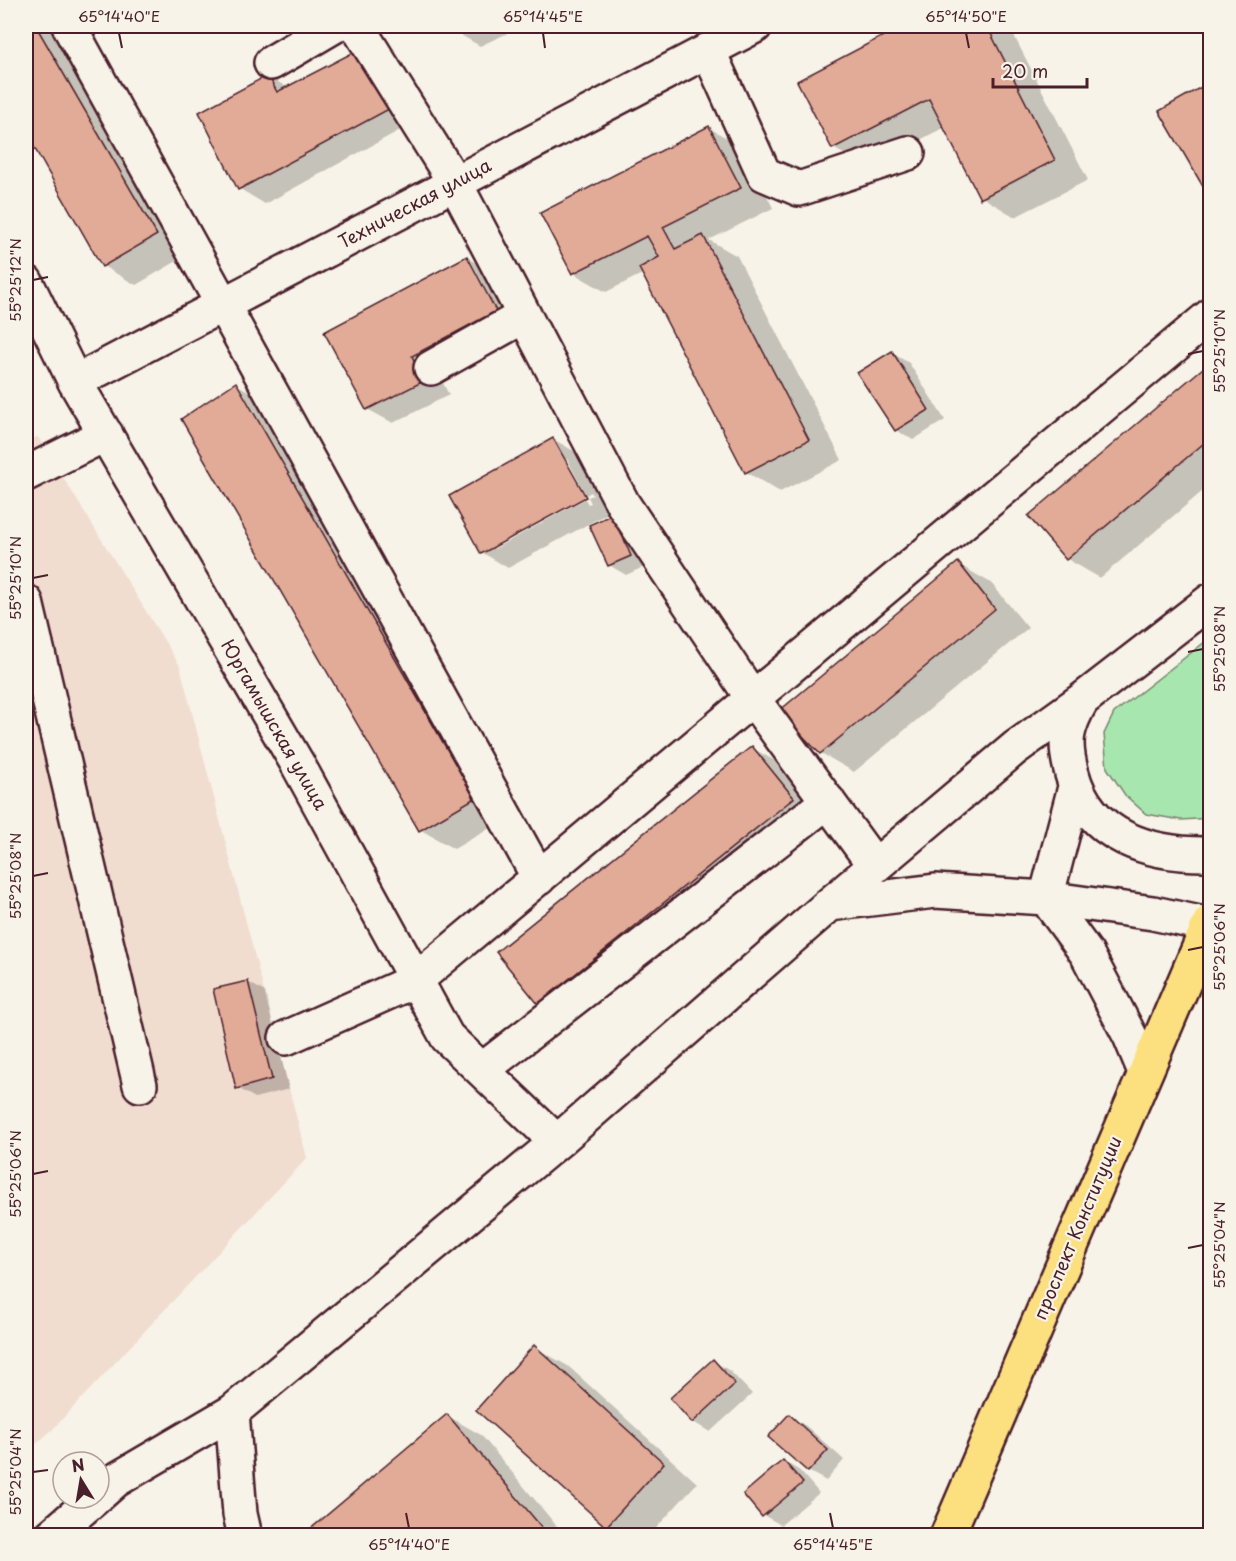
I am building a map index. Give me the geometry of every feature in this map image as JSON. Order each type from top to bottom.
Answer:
[{"type":"main road","name":"проспект Конституции","points":[[947,1536],[1210,923]]},
{"type":"street","points":[[69,26],[539,878]]},
{"type":"street","points":[[271,63],[334,26]]},
{"type":"street","points":[[357,26],[455,183],[623,504],[753,699],[874,866]]},
{"type":"street","name":"Техническая улица","points":[[75,382],[455,183],[715,40],[755,26]]},
{"type":"street","points":[[715,40],[764,174],[799,189],[908,153]]},
{"type":"street","name":"Юргамышская улица","points":[[26,282],[75,382],[297,763],[447,1037],[557,1142]]},
{"type":"street","points":[[432,368],[524,316]]},
{"type":"street","points":[[286,1038],[416,980],[1210,316]]},
{"type":"street","points":[[26,474],[105,434]]},
{"type":"street","points":[[111,1484],[232,1412],[557,1142],[874,866],[1016,747],[1082,700],[1210,601]]},
{"type":"street","points":[[26,602],[140,1085]]},
{"type":"street","points":[[1082,700],[1070,720],[1066,737],[1068,761],[1075,787],[1091,813],[1107,829],[1136,844],[1164,852],[1210,854]]},
{"type":"street","points":[[1046,898],[1075,787]]},
{"type":"street","points":[[482,1070],[828,801]]},
{"type":"street","points":[[830,904],[935,891],[1046,898],[1210,923]]},
{"type":"street","points":[[1046,898],[1087,954],[1130,1036],[1145,1071]]},
{"type":"street","points":[[232,1412],[240,1514],[245,1536]]},
{"type":"street","points":[[51,1536],[81,1510]]},
{"type":"shaded area","points":[[38,437],[180,666],[307,1158],[52,1430],[26,1453],[26,440]]},
{"type":"green space","points":[[1210,638],[1210,818],[1181,820],[1146,814],[1125,795],[1107,768],[1104,734],[1114,713]]},
{"type":"building","points":[[26,26],[36,26],[157,235],[102,267],[26,133]]},
{"type":"building","points":[[902,26],[987,26],[1055,160],[980,199],[929,99],[832,149],[797,81]]},
{"type":"building","points":[[358,50],[389,109],[238,190],[199,112],[268,75],[277,92]]},
{"type":"building","points":[[1210,82],[1210,187],[1205,190],[1159,111]]},
{"type":"building","points":[[709,126],[741,188],[663,227],[675,249],[703,235],[809,440],[745,473],[639,268],[659,257],[647,236],[572,274],[540,213]]},
{"type":"building","points":[[467,256],[496,311],[412,356],[424,381],[366,410],[324,332]]},
{"type":"building","points":[[892,351],[929,410],[895,431],[857,373]]},
{"type":"building","points":[[1210,362],[1210,438],[1066,560],[1028,516]]},
{"type":"building","points":[[236,382],[475,798],[419,831],[181,419]]},
{"type":"building","points":[[553,438],[586,497],[481,554],[449,496]]},
{"type":"building","points":[[613,514],[631,556],[608,566],[589,525]]},
{"type":"building","points":[[958,562],[995,609],[820,754],[779,711]]},
{"type":"building","points":[[752,746],[794,798],[538,1004],[496,952]]},
{"type":"building","points":[[248,981],[272,1079],[236,1089],[213,989]]},
{"type":"building","points":[[534,1345],[664,1463],[606,1527],[476,1410]]},
{"type":"building","points":[[713,1359],[735,1384],[692,1423],[670,1398]]},
{"type":"building","points":[[447,1414],[549,1536],[302,1536]]},
{"type":"building","points":[[789,1414],[828,1450],[808,1472],[768,1437]]},
{"type":"building","points":[[783,1460],[803,1483],[762,1517],[743,1494]]}]
